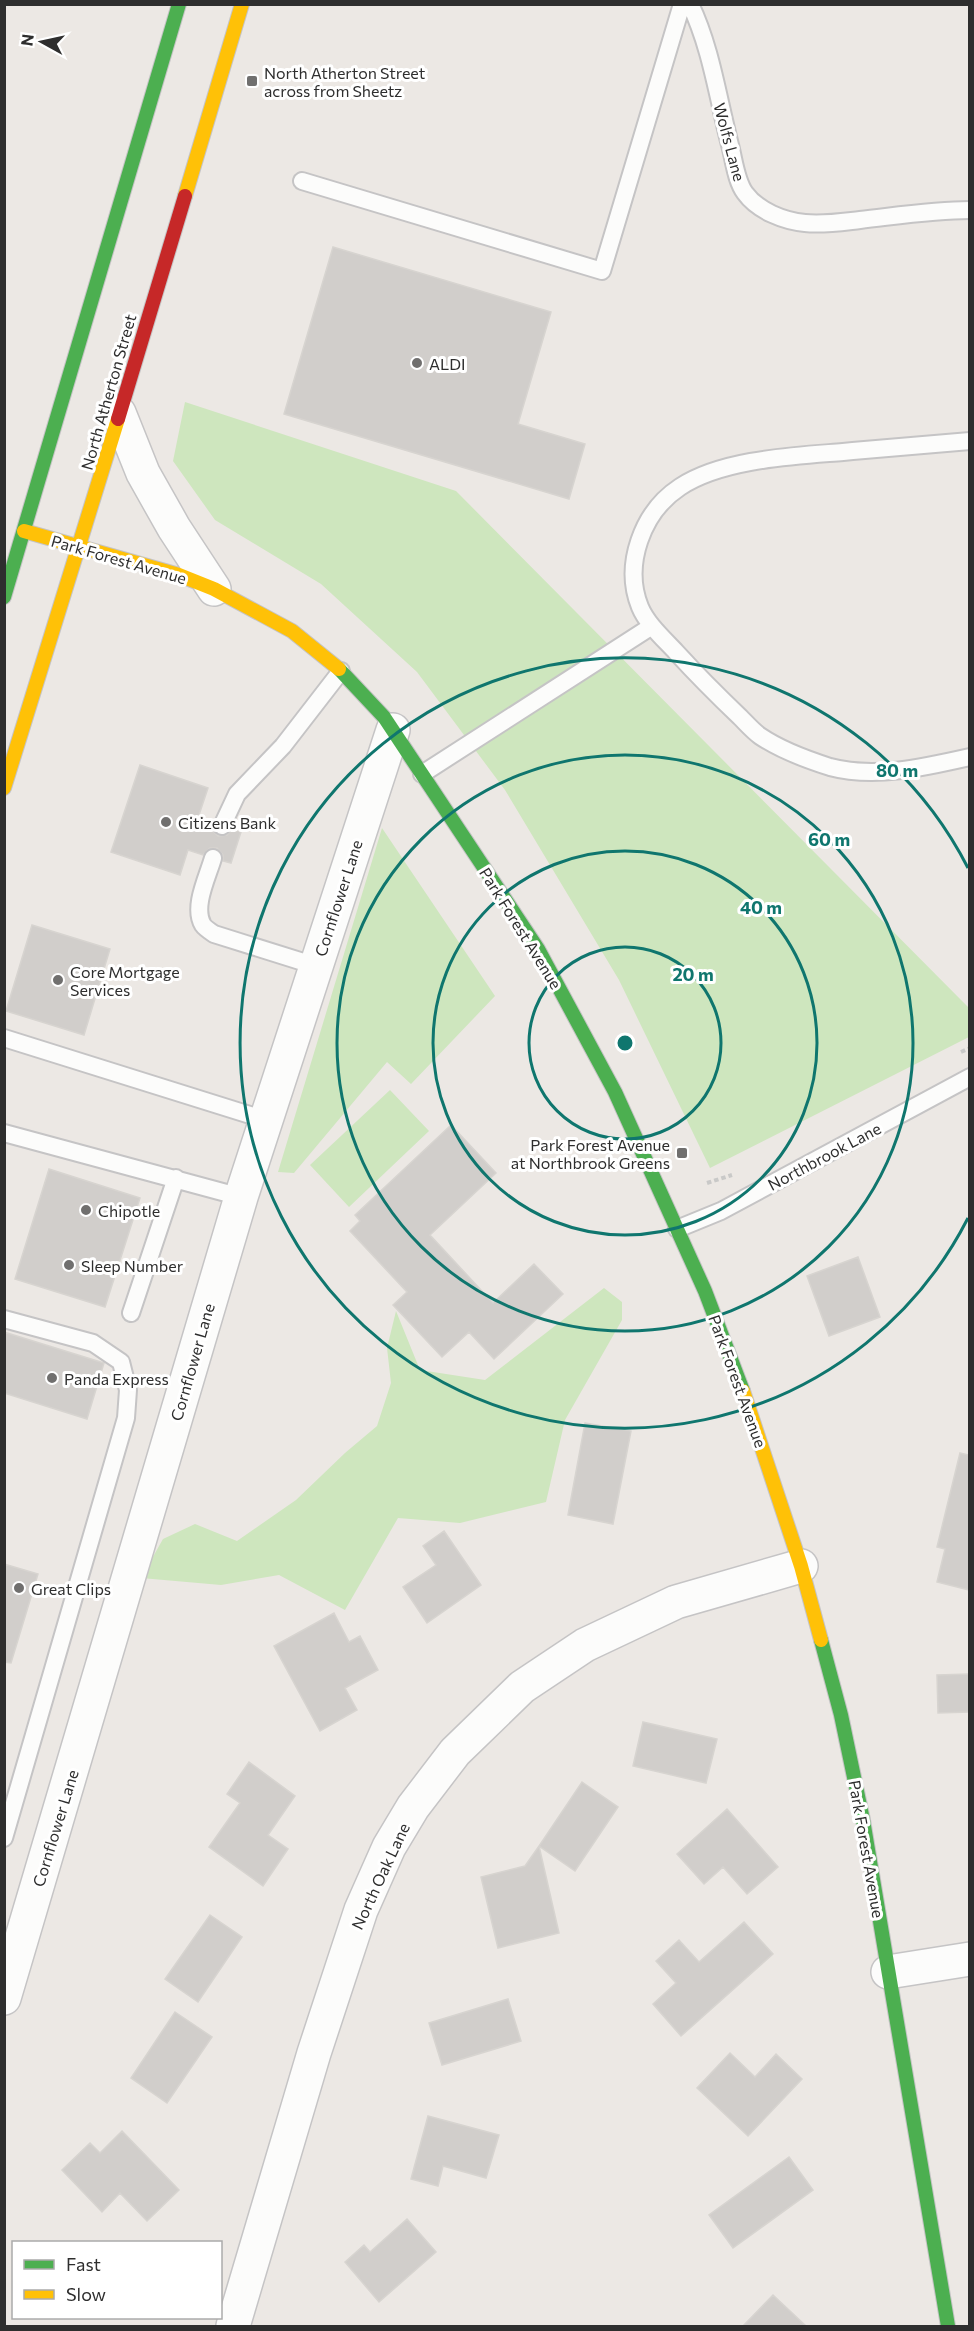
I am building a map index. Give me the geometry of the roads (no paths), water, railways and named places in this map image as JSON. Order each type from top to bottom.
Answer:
[{"type":"street","points":[[4,597],[179,4]]},
{"type":"street","name":"North Atherton Street","points":[[4,788],[80,546],[243,4]]},
{"type":"street","name":"Park Forest Avenue","points":[[119,413],[143,473],[174,528],[214,589]]},
{"type":"street","name":"Park Forest Avenue","points":[[24,531],[179,575],[214,589],[292,631],[341,671],[384,717],[538,949],[615,1092],[705,1291],[754,1420],[801,1566],[841,1714],[863,1820],[948,2326]]},
{"type":"street","name":"Cornflower Lane","points":[[4,1998],[241,1197],[393,730]]},
{"type":"street","name":"North Oak Lane","points":[[232,2326],[314,2054],[361,1910],[389,1847],[413,1807],[455,1752],[522,1687],[585,1645],[676,1602],[801,1566]]},
{"type":"street","points":[[888,1972],[969,1959]]},
{"type":"lane","points":[[302,181],[602,271],[682,4]]},
{"type":"lane","name":"Wolfs Lane","points":[[690,4],[703,38],[736,172],[744,192],[759,206],[780,217],[805,223],[828,223],[948,210],[969,210]]},
{"type":"lane","points":[[969,441],[782,457],[732,466],[680,487],[659,506],[644,528],[632,567],[634,590],[640,609],[652,626],[713,692],[760,735],[830,767],[859,772],[933,765],[969,757]]},
{"type":"lane","points":[[422,774],[652,626]]},
{"type":"lane","points":[[222,826],[237,794],[283,746],[341,671]]},
{"type":"lane","points":[[213,858],[199,914],[204,926],[214,934],[316,966]]},
{"type":"lane","points":[[4,1038],[266,1120]]},
{"type":"lane","name":"Northbrook Lane","points":[[677,1229],[721,1211],[969,1077]]},
{"type":"lane","points":[[4,1133],[241,1197]]},
{"type":"lane","points":[[131,1313],[176,1178]]},
{"type":"lane","points":[[4,1319],[93,1343],[121,1362],[129,1390],[126,1418],[4,1838]]},
{"type":"place","name":"North Atherton Street across from Sheetz","points":[[252,81]]},
{"type":"place","name":"ALDI","points":[[417,363]]},
{"type":"place","name":"Citizens Bank","points":[[166,822]]},
{"type":"place","name":"Core Mortgage Services","points":[[58,980]]},
{"type":"place","name":"Park Forest Avenue at Northbrook Greens","points":[[682,1153]]},
{"type":"place","name":"Chipotle","points":[[86,1210]]},
{"type":"place","name":"Sleep Number","points":[[69,1265]]},
{"type":"place","name":"Panda Express","points":[[52,1378]]},
{"type":"place","name":"Great Clips","points":[[19,1588]]}]
